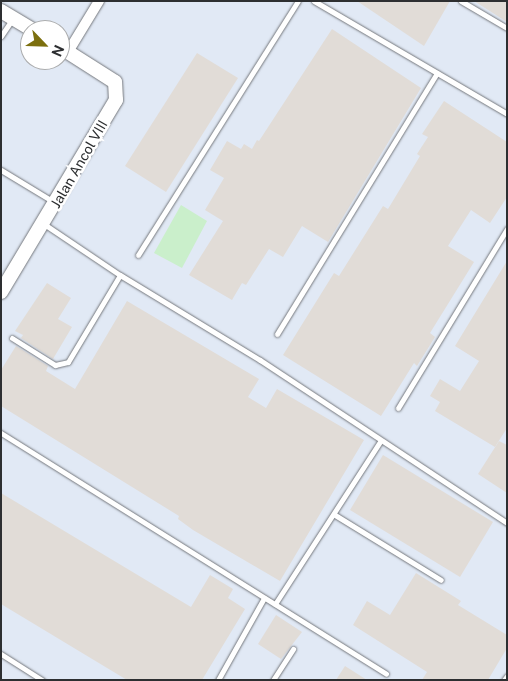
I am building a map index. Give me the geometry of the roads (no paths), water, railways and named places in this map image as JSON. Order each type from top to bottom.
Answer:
[{"type":"street","points":[[70,41],[99,1]]},
{"type":"street","points":[[7,14],[20,22]]},
{"type":"street","name":"Jalan Ancol VIII","points":[[1,292],[56,204],[118,91],[115,82],[70,53]]},
{"type":"lane","points":[[138,255],[298,1]]},
{"type":"lane","points":[[314,1],[507,114]]},
{"type":"lane","points":[[461,1],[507,28]]},
{"type":"lane","points":[[1,36],[7,14]]},
{"type":"lane","points":[[277,334],[437,73]]},
{"type":"lane","points":[[1,170],[56,204]]},
{"type":"lane","points":[[44,224],[120,275],[260,360],[380,442],[507,523]]},
{"type":"lane","points":[[398,408],[507,229]]},
{"type":"lane","points":[[12,338],[55,365],[68,362],[120,275]]},
{"type":"lane","points":[[1,433],[386,674]]},
{"type":"lane","points":[[274,604],[335,515],[380,442]]},
{"type":"lane","points":[[335,515],[441,580]]},
{"type":"lane","points":[[218,680],[264,598]]},
{"type":"lane","points":[[273,680],[293,649]]},
{"type":"lane","points":[[1,654],[42,680]]},
{"type":"lane","points":[[504,680],[507,676]]}]
